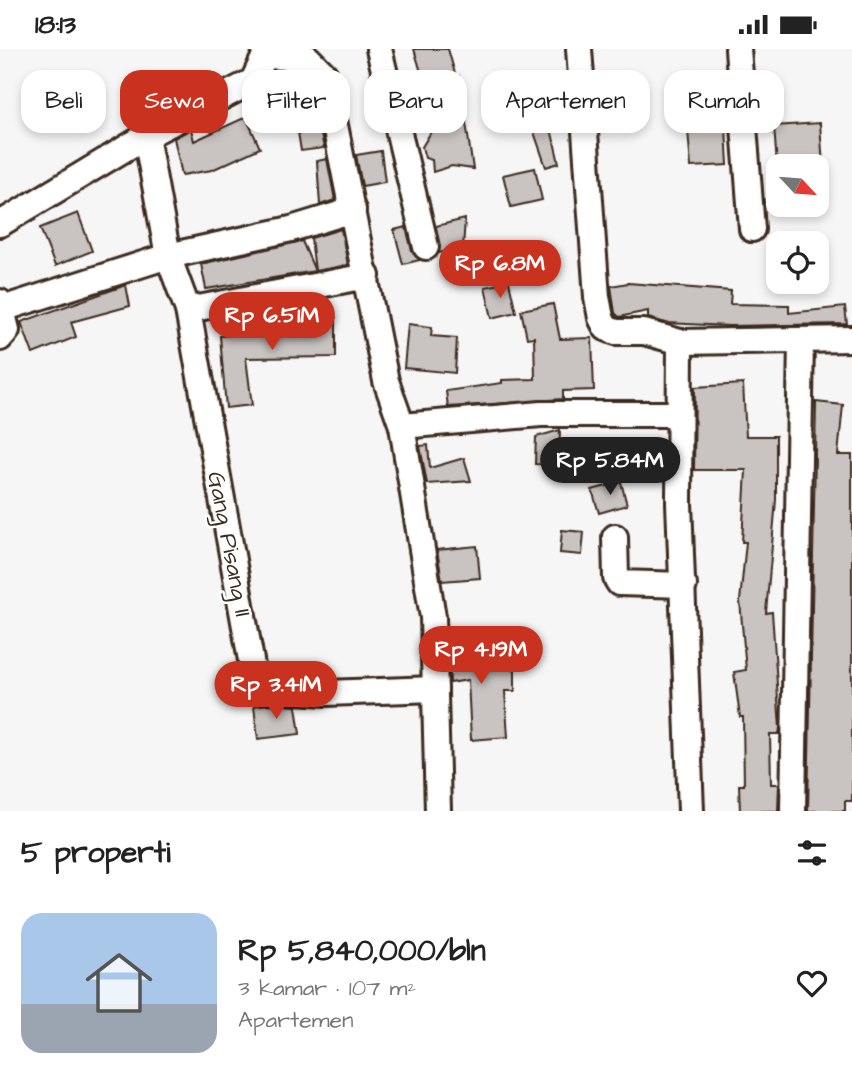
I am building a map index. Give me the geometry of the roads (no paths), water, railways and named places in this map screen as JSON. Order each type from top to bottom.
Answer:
[{"type":"street","points":[[379,49],[426,247]]},
{"type":"street","points":[[579,49],[601,318],[606,328],[616,332],[644,333],[680,342],[852,339]]},
{"type":"street","points":[[737,49],[752,229]]},
{"type":"street","points":[[0,224],[33,201],[75,180],[146,137],[253,81],[267,52],[308,58],[325,75],[386,381],[402,426],[432,617],[438,811]]},
{"type":"street","points":[[146,137],[168,256],[188,310],[367,276]]},
{"type":"street","points":[[0,338],[7,330],[1,305],[168,256],[291,229],[353,210]]},
{"type":"street","name":"Gang Pisang II","points":[[188,310],[252,668],[258,684],[270,691],[295,693],[435,689]]},
{"type":"street","points":[[793,811],[801,340]]},
{"type":"street","points":[[680,342],[679,414],[691,811]]},
{"type":"street","points":[[402,426],[541,414],[679,414]]},
{"type":"street","points":[[615,537],[616,578],[620,583],[684,585]]}]
